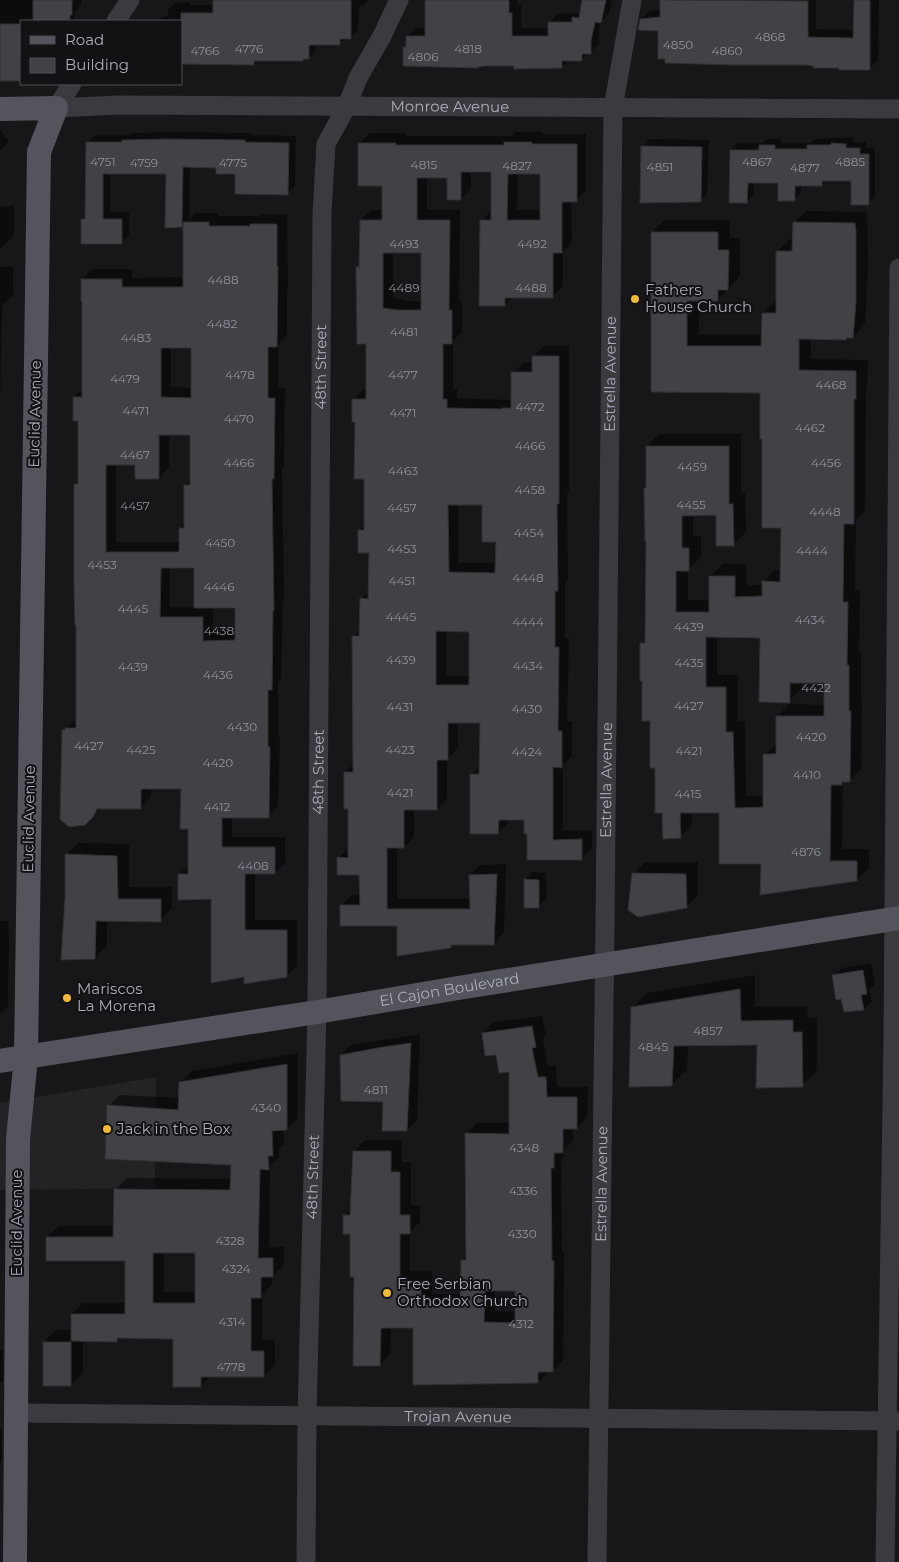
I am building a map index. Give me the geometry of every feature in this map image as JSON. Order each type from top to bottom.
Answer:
[{"type":"main road","name":"Monroe Avenue","points":[[0,109],[56,108]]},
{"type":"main road","name":"Euclid Avenue","points":[[15,1562],[18,1139],[26,1057],[39,152],[56,108]]},
{"type":"main road","name":"El Cajon Boulevard","points":[[0,1061],[317,1012],[896,918]]},
{"type":"street","points":[[117,20],[130,0]]},
{"type":"street","name":"48th Street","points":[[306,1562],[317,1012],[322,214],[326,144],[347,106],[358,78],[382,36],[399,0]]},
{"type":"street","name":"Estrella Avenue","points":[[597,1562],[613,108],[632,0]]},
{"type":"street","name":"Euclid Avenue","points":[[56,108],[71,85]]},
{"type":"street","name":"Monroe Avenue","points":[[56,108],[118,105],[899,109]]},
{"type":"street","points":[[886,1562],[893,1421],[887,1395],[896,918],[899,268]]},
{"type":"street","name":"Trojan Avenue","points":[[17,1413],[893,1421]]},
{"type":"shaded area","points":[[156,1077],[155,1188],[0,1190],[0,1103]]},
{"type":"building","points":[[33,0],[72,0],[70,20],[33,20]]},
{"type":"building","points":[[213,0],[351,0],[351,39],[340,39],[340,45],[309,45],[309,59],[303,59],[303,61],[254,61],[254,65],[182,64],[181,13],[213,13]]},
{"type":"building","points":[[425,0],[509,0],[509,13],[512,13],[512,36],[548,36],[548,22],[572,22],[572,17],[579,18],[582,0],[606,0],[601,23],[595,22],[591,41],[591,54],[582,54],[582,61],[562,61],[562,68],[514,69],[514,66],[484,66],[478,68],[403,66],[403,47],[406,47],[406,36],[425,36]]},
{"type":"building","points":[[660,0],[808,1],[808,37],[853,38],[854,0],[870,0],[870,70],[813,68],[813,66],[807,65],[665,63],[665,59],[658,59],[658,31],[638,30],[640,19],[660,17]]},
{"type":"building","points":[[0,24],[20,24],[20,81],[0,81]]},
{"type":"building","points":[[167,139],[245,140],[245,142],[289,143],[288,195],[235,194],[235,174],[216,174],[216,168],[183,167],[182,227],[165,228],[166,174],[103,174],[103,219],[122,219],[122,244],[81,244],[81,219],[85,219],[86,142]]},
{"type":"building","points":[[504,142],[577,144],[577,202],[562,202],[562,253],[553,253],[553,298],[505,298],[505,306],[479,306],[480,220],[491,220],[491,172],[461,172],[461,200],[447,200],[447,178],[417,178],[417,220],[450,220],[449,310],[452,310],[452,344],[443,344],[443,399],[447,399],[447,408],[511,408],[511,372],[532,372],[532,356],[559,356],[558,591],[555,591],[555,647],[559,647],[558,731],[562,731],[562,768],[553,767],[553,840],[582,839],[582,860],[527,860],[527,834],[524,834],[524,820],[499,820],[498,834],[470,834],[470,774],[479,774],[480,723],[448,723],[448,760],[437,760],[437,810],[404,810],[404,848],[387,848],[387,909],[470,909],[469,875],[497,874],[494,945],[451,945],[451,948],[397,956],[397,926],[340,926],[340,905],[360,905],[359,875],[337,875],[337,857],[348,858],[348,809],[344,809],[344,772],[353,772],[352,636],[359,636],[360,598],[368,599],[369,553],[358,553],[358,530],[364,530],[364,479],[354,479],[355,422],[352,422],[352,399],[366,399],[366,344],[357,344],[356,267],[359,267],[360,220],[382,220],[382,186],[358,186],[358,143],[504,145]],"holes":[[[508,174],[540,174],[540,220],[507,220]],[[383,253],[421,253],[421,310],[383,308]],[[448,505],[482,505],[482,542],[496,542],[495,573],[449,572]],[[436,631],[469,632],[469,685],[436,685]]]},
{"type":"building","points":[[831,143],[846,144],[846,148],[860,148],[860,154],[869,154],[869,205],[851,205],[851,181],[822,181],[822,186],[795,186],[795,201],[778,201],[778,183],[748,183],[747,203],[729,203],[730,150],[759,150],[759,145],[775,145],[775,149],[807,149],[807,145],[831,145]]},
{"type":"building","points":[[641,146],[702,147],[701,202],[640,203]]},
{"type":"building","points":[[183,222],[209,222],[209,226],[277,224],[277,347],[268,347],[268,398],[275,398],[274,479],[272,479],[274,611],[272,690],[268,690],[268,747],[270,747],[269,818],[222,818],[222,847],[275,847],[275,874],[245,874],[245,930],[287,930],[287,977],[244,984],[244,977],[211,983],[211,899],[178,900],[178,874],[188,874],[188,829],[180,829],[181,789],[141,789],[141,809],[97,809],[93,817],[85,825],[69,827],[60,819],[62,730],[65,730],[65,728],[76,728],[74,484],[78,484],[78,421],[73,421],[73,397],[82,397],[81,279],[122,279],[122,287],[183,287]],"holes":[[[161,348],[191,348],[191,398],[161,397]],[[159,435],[190,435],[190,485],[184,485],[184,528],[179,528],[179,552],[106,552],[106,465],[135,465],[135,479],[159,479]],[[161,568],[194,568],[194,608],[235,608],[235,640],[203,641],[203,617],[160,617]]]},
{"type":"building","points":[[793,222],[855,223],[856,302],[853,338],[846,338],[846,340],[799,339],[799,370],[856,371],[856,399],[854,399],[854,524],[844,524],[843,602],[848,602],[847,665],[849,665],[849,711],[851,711],[850,782],[842,782],[842,785],[831,785],[830,861],[857,861],[857,881],[760,895],[761,864],[719,864],[719,813],[680,813],[681,838],[663,839],[662,813],[655,813],[655,768],[650,768],[650,721],[642,721],[642,681],[640,681],[640,643],[645,643],[646,541],[644,488],[646,488],[646,446],[729,446],[729,504],[733,504],[734,546],[716,546],[716,515],[682,516],[682,548],[689,548],[689,571],[676,571],[676,612],[709,612],[709,576],[735,576],[735,597],[762,596],[762,581],[780,582],[781,528],[762,528],[760,393],[651,392],[651,232],[718,232],[718,250],[729,250],[728,290],[718,290],[718,301],[687,301],[687,346],[761,346],[762,313],[776,313],[776,251],[792,251]],"holes":[[[706,637],[760,638],[759,702],[790,703],[790,683],[824,683],[824,716],[776,716],[776,754],[763,754],[763,807],[735,808],[733,732],[726,732],[726,687],[706,687]]]},
{"type":"building","points":[[65,854],[117,856],[118,899],[161,899],[161,922],[96,921],[95,959],[61,960],[65,898]]},
{"type":"building","points":[[632,873],[686,874],[687,908],[638,917],[628,910]]},
{"type":"building","points":[[524,879],[539,880],[539,908],[524,908]]},
{"type":"building","points":[[863,970],[867,994],[861,995],[864,1010],[844,1012],[841,999],[836,1000],[832,975]]},
{"type":"building","points":[[740,989],[741,1021],[793,1020],[793,1032],[802,1032],[803,1087],[756,1088],[757,1045],[674,1046],[672,1086],[629,1087],[631,1007]]},
{"type":"building","points":[[532,1026],[536,1047],[532,1048],[538,1077],[546,1077],[547,1097],[577,1097],[577,1129],[563,1129],[563,1153],[554,1153],[554,1168],[551,1168],[552,1261],[554,1261],[553,1372],[538,1372],[538,1383],[413,1385],[413,1328],[381,1328],[380,1366],[353,1366],[354,1277],[350,1277],[350,1234],[343,1234],[343,1215],[350,1215],[353,1151],[391,1151],[391,1172],[400,1172],[400,1215],[410,1215],[410,1234],[400,1234],[400,1281],[421,1281],[421,1304],[460,1304],[461,1260],[466,1260],[465,1133],[509,1134],[509,1072],[499,1073],[496,1055],[485,1056],[482,1033]],"holes":[[[485,1291],[515,1291],[515,1323],[484,1322]]]},
{"type":"building","points":[[411,1043],[407,1131],[382,1131],[383,1102],[341,1101],[340,1055]]},
{"type":"building","points":[[287,1064],[287,1130],[272,1131],[273,1156],[268,1156],[269,1170],[260,1169],[258,1258],[273,1258],[273,1277],[261,1277],[261,1298],[251,1298],[251,1351],[264,1351],[264,1377],[201,1377],[201,1387],[173,1387],[173,1339],[117,1338],[117,1342],[71,1341],[71,1314],[125,1314],[125,1261],[46,1261],[46,1237],[113,1237],[114,1189],[230,1190],[231,1165],[105,1159],[107,1105],[178,1110],[179,1082]],"holes":[[[153,1253],[195,1253],[195,1303],[153,1303]]]},
{"type":"building","points":[[43,1342],[71,1342],[71,1386],[43,1386]]},
{"type":"place","name":"Fathers House Church","points":[[635,299]]},
{"type":"place","name":"Mariscos La Morena","points":[[67,998]]},
{"type":"place","name":"Jack in the Box","points":[[107,1129]]},
{"type":"place","name":"Free Serbian Orthodox Church","points":[[387,1293]]}]
